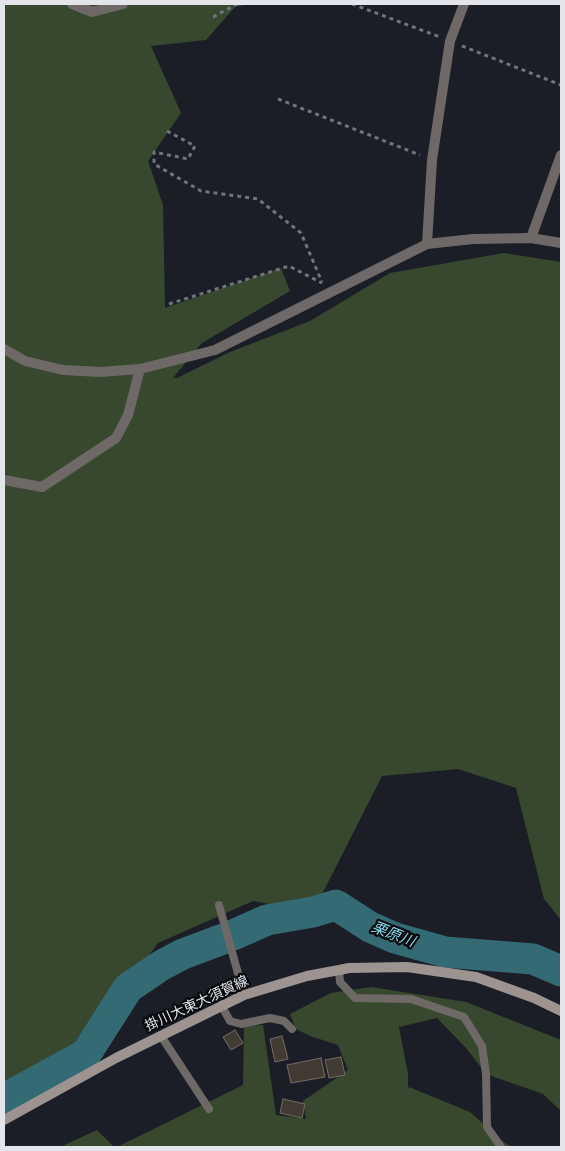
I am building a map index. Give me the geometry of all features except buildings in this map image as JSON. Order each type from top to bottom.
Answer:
[{"type":"main road","name":"掛川大東大須賀線","points":[[4,1120],[116,1058],[221,1005],[244,995],[307,976],[349,968],[407,967],[476,978],[534,998],[561,1011]]},
{"type":"street","points":[[72,4],[92,12],[123,4]]},
{"type":"street","points":[[427,244],[432,160],[450,41],[464,4]]},
{"type":"street","points":[[531,238],[561,155]]},
{"type":"street","points":[[4,349],[25,361],[63,370],[100,372],[140,369],[215,350],[427,244],[473,239],[531,238],[561,243]]},
{"type":"street","points":[[4,480],[42,487],[116,438],[128,414],[140,369]]},
{"type":"lane","points":[[219,905],[244,995]]},
{"type":"lane","points":[[338,970],[340,982],[355,998],[411,1000],[464,1017],[482,1046],[486,1074],[487,1127],[501,1147]]},
{"type":"lane","points":[[221,1005],[230,1021],[241,1024],[270,1018],[284,1021],[292,1029]]},
{"type":"lane","points":[[161,1036],[208,1109]]},
{"type":"path","points":[[213,17],[237,4]]},
{"type":"path","points":[[278,99],[432,160]]},
{"type":"path","points":[[167,131],[195,146],[188,159],[154,152],[154,164],[201,191],[258,200],[301,233],[328,294]]},
{"type":"path","points":[[169,304],[289,266],[323,283]]},
{"type":"green space","points":[[4,4],[249,4],[235,7],[206,40],[151,46],[181,113],[148,161],[163,205],[165,308],[281,268],[290,291],[202,343],[173,378],[177,378],[230,352],[310,321],[390,273],[504,253],[561,262],[561,920],[544,899],[516,788],[458,769],[382,776],[313,912],[253,901],[158,943],[110,1009],[89,1044],[56,1054],[4,1083]]},
{"type":"green space","points":[[371,987],[466,1002],[561,1040],[561,1111],[543,1094],[486,1074],[466,1048],[437,1018],[399,1027],[408,1074],[408,1089],[409,1087],[470,1112],[505,1143],[513,1147],[117,1147],[243,1085],[244,1026],[263,1025],[276,1115],[306,1119],[303,1101],[348,1070],[338,1045],[310,1036],[296,1029],[290,1014],[331,993]]},
{"type":"green space","points":[[97,1130],[114,1147],[60,1147]]},
{"type":"waterway","name":"栗原川","points":[[233,935],[267,920],[313,912],[336,905],[370,927],[395,938],[445,952],[533,959],[561,971]]},
{"type":"waterway","name":"栗原川","points":[[4,1099],[86,1054],[128,988],[162,965],[183,954],[223,939]]}]
